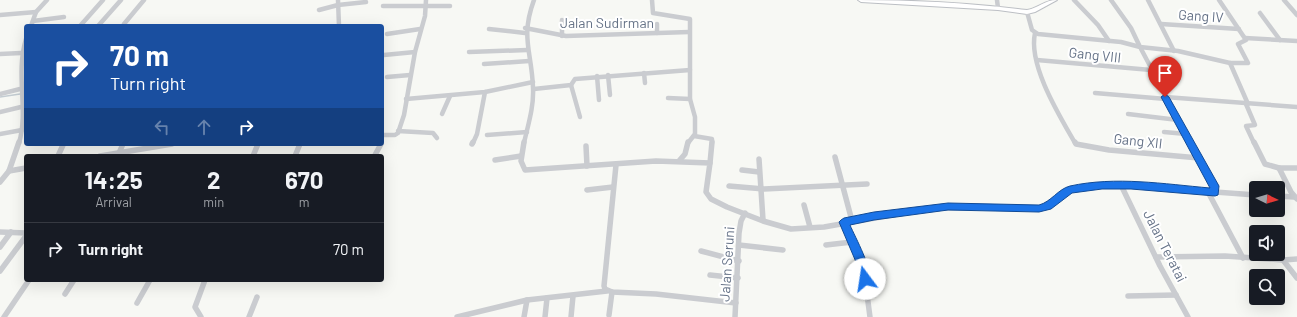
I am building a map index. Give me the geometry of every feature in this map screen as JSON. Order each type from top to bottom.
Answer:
[{"type":"street","points":[[32,24],[36,12],[47,0]]},
{"type":"street","points":[[82,24],[103,0]]},
{"type":"street","points":[[100,24],[121,0]]},
{"type":"street","points":[[124,24],[144,0]]},
{"type":"street","points":[[338,0],[339,24]]},
{"type":"street","points":[[397,133],[406,99],[420,29],[425,16],[426,0]]},
{"type":"street","points":[[534,0],[530,8],[525,30],[528,61],[534,89],[531,114],[521,156],[522,166],[528,170],[616,165],[626,162],[710,163]]},
{"type":"street","points":[[652,0],[653,13],[689,18],[690,99],[695,117],[694,136],[688,142],[684,154],[679,162]]},
{"type":"street","points":[[861,0],[958,3],[1027,12],[1033,11],[1054,0]]},
{"type":"street","points":[[997,0],[998,8]]},
{"type":"street","points":[[1074,0],[1098,25],[1108,41]]},
{"type":"street","points":[[1111,0],[1132,28],[1151,70],[1215,186],[1215,192]]},
{"type":"street","points":[[1148,0],[1174,51]]},
{"type":"street","points":[[1219,0],[1245,38]]},
{"type":"street","points":[[1284,0],[1297,15]]},
{"type":"street","points":[[319,10],[338,5],[366,2]]},
{"type":"street","points":[[383,6],[450,6]]},
{"type":"street","points":[[0,15],[36,12]]},
{"type":"street","points":[[1027,12],[1032,30],[1043,35],[1108,41],[1174,51],[1230,63],[1242,64],[1248,62],[1238,44],[1244,42],[1245,38]]},
{"type":"street","points":[[1260,13],[1280,40]]},
{"type":"street","points":[[33,21],[64,18]]},
{"type":"street","points":[[562,20],[562,36]]},
{"type":"street","points":[[657,24],[657,33]]},
{"type":"street","name":"Gang IV","points":[[1161,24],[1239,29]]},
{"type":"street","points":[[387,34],[420,29]]},
{"type":"street","points":[[489,29],[525,30]]},
{"type":"street","name":"Jalan Sudirman","points":[[525,30],[562,36],[689,32]]},
{"type":"street","points":[[1035,32],[1033,40],[1037,60]]},
{"type":"street","points":[[1245,38],[1297,41]]},
{"type":"street","points":[[0,182],[9,171],[24,136],[22,130],[24,120],[21,107],[24,80],[21,53],[24,45]]},
{"type":"street","points":[[469,52],[527,50]]},
{"type":"street","points":[[384,55],[415,52]]},
{"type":"street","points":[[0,54],[21,53]]},
{"type":"street","name":"Gang VIII","points":[[1037,60],[1151,70]]},
{"type":"street","name":"Gang XII","points":[[1037,60],[1042,79],[1076,144],[1109,150],[1199,158]]},
{"type":"street","points":[[484,64],[528,61]]},
{"type":"street","points":[[1230,63],[1255,125],[1246,126],[1262,158],[1268,166],[1279,168],[1297,168]]},
{"type":"street","points":[[580,117],[571,85],[575,79],[608,75],[690,70]]},
{"type":"street","points":[[644,73],[645,83]]},
{"type":"street","points":[[387,77],[410,75]]},
{"type":"street","points":[[608,75],[610,95]]},
{"type":"street","points":[[597,76],[599,100]]},
{"type":"street","points":[[406,99],[485,92],[533,82]]},
{"type":"street","points":[[534,89],[571,85]]},
{"type":"street","points":[[0,94],[22,92]]},
{"type":"street","points":[[472,144],[478,134],[485,92]]},
{"type":"street","points":[[1095,93],[1297,107]]},
{"type":"street","points":[[442,114],[450,96]]},
{"type":"street","points":[[668,98],[690,99]]},
{"type":"street","points":[[0,112],[21,107]]},
{"type":"street","points":[[1128,114],[1178,120]]},
{"type":"street","points":[[0,134],[22,130]]},
{"type":"street","points":[[487,135],[527,132]]},
{"type":"street","points":[[1164,132],[1186,134]]},
{"type":"street","points":[[384,135],[397,133],[433,133],[437,138]]},
{"type":"street","points":[[694,136],[712,139],[707,195],[716,202],[789,229],[852,221],[924,209],[948,207],[1039,208],[1048,206],[1070,190],[1102,185],[1121,185],[1249,194]]},
{"type":"street","points":[[119,153],[122,146]]},
{"type":"street","points":[[113,154],[159,146]]},
{"type":"street","points":[[586,146],[587,166]]},
{"type":"street","points":[[495,160],[521,156]]},
{"type":"street","points":[[835,157],[852,221]]},
{"type":"street","points":[[759,159],[763,220]]},
{"type":"street","points":[[610,291],[604,286],[616,165]]},
{"type":"street","points":[[9,171],[24,168]]},
{"type":"street","points":[[1279,168],[1296,198]]},
{"type":"street","points":[[742,170],[759,172]]},
{"type":"street","points":[[729,186],[762,189],[843,183],[867,184]]},
{"type":"street","name":"Jalan Teratai","points":[[1121,185],[1156,258],[1188,317]]},
{"type":"street","points":[[587,190],[613,187]]},
{"type":"street","points":[[1208,192],[1244,258]]},
{"type":"street","points":[[1285,197],[1296,198]]},
{"type":"street","points":[[804,205],[810,227]]},
{"type":"street","name":"Jalan Seruni","points":[[735,317],[741,221],[745,213]]},
{"type":"street","points":[[844,222],[861,262],[865,279],[870,317]]},
{"type":"street","points":[[0,232],[24,233]]},
{"type":"street","points":[[0,247],[11,232]]},
{"type":"street","points":[[0,271],[24,239]]},
{"type":"street","points":[[826,245],[852,242]]},
{"type":"street","points":[[739,245],[783,250]]},
{"type":"street","points":[[701,251],[739,260]]},
{"type":"street","points":[[1156,258],[1208,256],[1249,258]]},
{"type":"street","points":[[1285,260],[1297,259]]},
{"type":"street","points":[[1285,261],[1297,278]]},
{"type":"street","points":[[710,275],[738,278]]},
{"type":"street","points":[[4,317],[28,282]]},
{"type":"street","points":[[65,294],[73,282]]},
{"type":"street","points":[[137,303],[149,282]]},
{"type":"street","points":[[201,317],[195,307],[204,282]]},
{"type":"street","points":[[609,315],[610,291]]},
{"type":"street","points":[[457,317],[527,300],[610,291],[656,294],[736,303]]},
{"type":"street","points":[[1128,296],[1176,295]]},
{"type":"street","points":[[571,317],[573,296]]},
{"type":"street","points":[[249,317],[257,298]]},
{"type":"street","points":[[545,317],[547,298]]},
{"type":"street","points":[[524,317],[527,300]]},
{"type":"waterway","points":[[0,97],[20,94]]},
{"type":"route","points":[[865,279],[861,262],[844,222],[874,216],[948,207],[976,206],[1039,208],[1048,206],[1070,190],[1102,185],[1131,185],[1215,192],[1215,186],[1165,97]]}]
